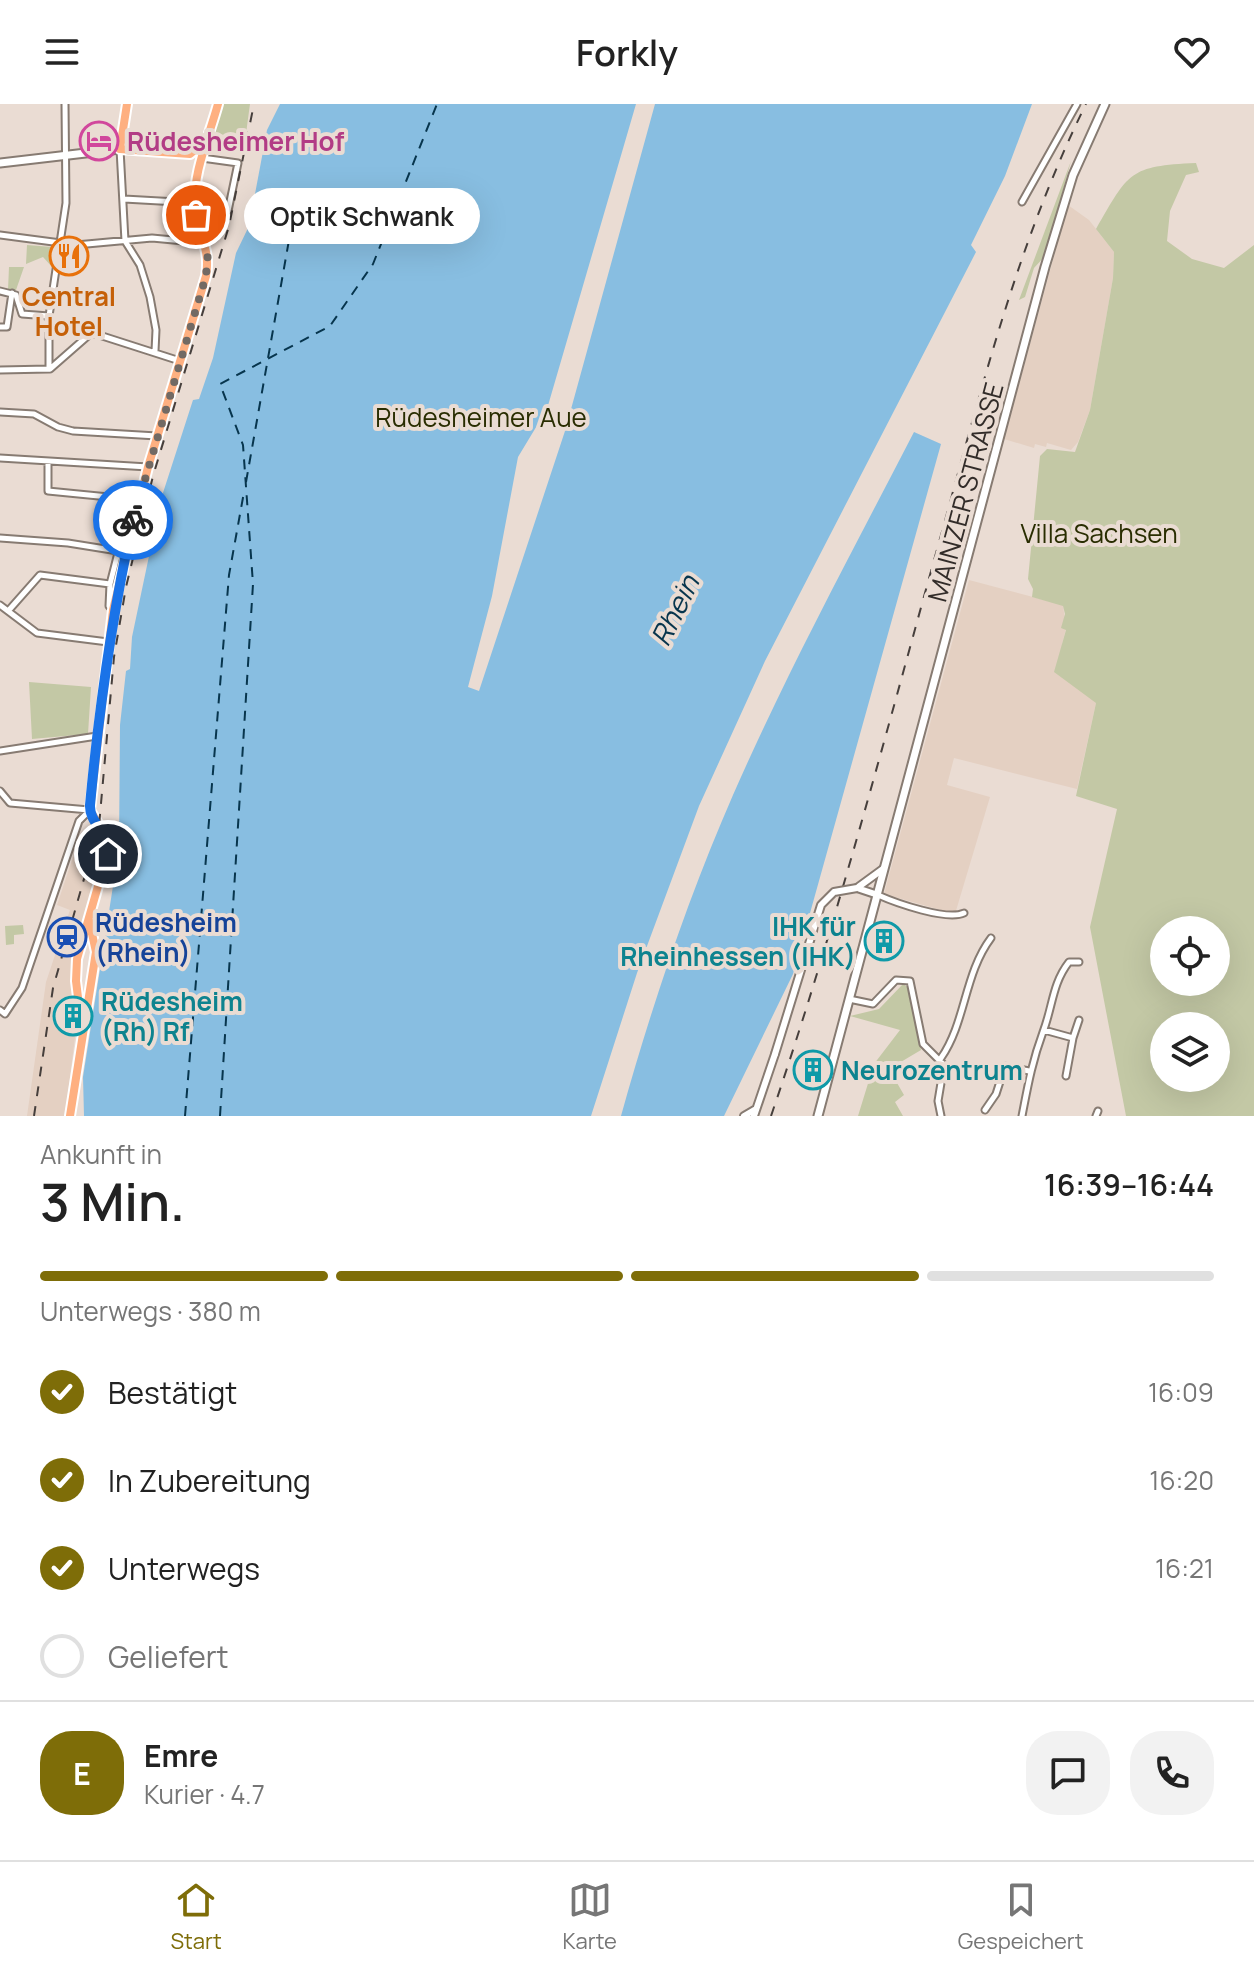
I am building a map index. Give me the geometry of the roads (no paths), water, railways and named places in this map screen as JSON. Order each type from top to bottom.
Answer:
[{"type":"main road","points":[[120,149],[127,104]]},
{"type":"main road","points":[[82,1030],[76,973],[109,848],[107,838],[90,810],[108,642],[132,526],[206,276],[206,243],[195,203],[201,162],[218,104]]},
{"type":"main road","name":"MAINZER STRASSE","points":[[818,1116],[1061,211],[1080,157],[1105,104]]},
{"type":"main road","points":[[190,154],[208,139]]},
{"type":"main road","points":[[0,163],[120,149],[190,154],[201,162]]},
{"type":"main road","points":[[70,1116],[96,952],[89,916]]},
{"type":"street","points":[[49,369],[49,316],[54,304],[58,243],[65,215],[65,104]]},
{"type":"street","points":[[1022,202],[1077,104]]},
{"type":"street","points":[[120,149],[125,241],[140,265],[150,297],[156,330],[155,351]]},
{"type":"street","points":[[201,162],[238,163],[228,211]]},
{"type":"street","points":[[124,199],[195,203]]},
{"type":"street","points":[[0,235],[93,245],[152,238],[206,243]]},
{"type":"street","points":[[0,291],[12,293],[19,300],[22,314],[49,316]]},
{"type":"street","points":[[0,327],[7,327],[12,293]]},
{"type":"street","points":[[0,370],[49,369],[90,334],[102,334],[180,361]]},
{"type":"street","points":[[0,412],[34,414],[73,431],[157,436]]},
{"type":"street","points":[[0,458],[148,467]]},
{"type":"street","points":[[48,462],[48,491],[139,500]]},
{"type":"street","points":[[113,610],[109,606],[110,584],[124,529],[132,526]]},
{"type":"street","points":[[0,538],[68,543],[118,551]]},
{"type":"street","points":[[9,610],[40,575],[110,584]]},
{"type":"street","points":[[0,605],[41,634],[108,642]]},
{"type":"street","points":[[0,751],[97,736]]},
{"type":"street","points":[[1,794],[10,803],[90,810]]},
{"type":"street","points":[[0,1010],[5,1014],[22,988],[79,821],[90,810]]},
{"type":"street","points":[[744,1116],[755,1112],[821,905],[834,892],[857,888],[877,876],[885,866]]},
{"type":"street","points":[[857,888],[943,914],[956,917],[964,913]]},
{"type":"street","points":[[941,1058],[949,1044],[967,986],[991,938]]},
{"type":"street","points":[[1022,1116],[1029,1071],[1057,982],[1069,962],[1079,962]]},
{"type":"street","points":[[849,999],[873,1004],[896,980],[910,981],[923,1044],[929,1052],[941,1058],[944,1065],[938,1101],[941,1116]]},
{"type":"street","points":[[1066,1076],[1079,1020]]},
{"type":"street","points":[[1044,1030],[1073,1038]]},
{"type":"street","points":[[985,1110],[996,1094],[1005,1066],[1029,1071]]},
{"type":"water","name":"Rhein","points":[[280,104],[636,104],[547,409],[518,457],[492,596],[468,687],[479,691],[565,431],[655,104],[1032,104],[1005,176],[971,245],[976,252],[765,661],[699,806],[637,973],[591,1116],[84,1116],[83,1077],[119,848],[120,725],[132,637],[161,499],[193,400],[199,399],[213,358],[236,253],[249,226],[267,130]]},
{"type":"water","points":[[914,432],[941,444],[793,974],[724,1116],[621,1116],[671,954],[733,795],[798,658]]},
{"type":"railway","points":[[34,1116],[53,988],[99,826],[114,657],[126,587],[153,476],[229,226],[254,104]]},
{"type":"railway","points":[[771,1116],[840,897],[1004,312],[1041,207],[1086,104]]},
{"type":"place","name":"Rüdesheimer Hof","points":[[99,141]]},
{"type":"place","name":"Optik Schwank","points":[[196,215]]},
{"type":"place","name":"Central Hotel","points":[[69,256]]},
{"type":"place","name":"Rüdesheim (Rhein)","points":[[67,937]]},
{"type":"place","name":"IHK für Rheinhessen (IHK)","points":[[884,941]]},
{"type":"place","name":"Rüdesheim (Rh) Rf","points":[[73,1016]]},
{"type":"place","name":"Neurozentrum","points":[[813,1070]]},
{"type":"park label","name":"Rüdesheimer Aue","points":[[481,417]]},
{"type":"park label","name":"Villa Sachsen","points":[[1099,533]]}]
